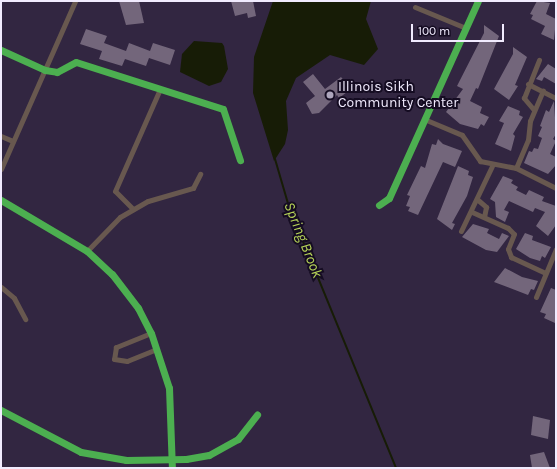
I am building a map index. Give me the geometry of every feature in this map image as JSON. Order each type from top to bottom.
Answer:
[{"type":"street","points":[[1,169],[75,1]]},
{"type":"street","points":[[379,205],[389,198],[478,1]]},
{"type":"street","points":[[415,7],[466,28]]},
{"type":"street","points":[[1,50],[45,70],[57,72],[76,62],[223,109],[240,160]]},
{"type":"street","points":[[534,110],[524,98],[528,84],[539,60]]},
{"type":"street","points":[[528,84],[556,98]]},
{"type":"street","points":[[133,209],[115,191],[160,88]]},
{"type":"street","points":[[516,168],[528,140],[534,110],[543,92]]},
{"type":"street","points":[[424,119],[462,135],[480,161],[492,166],[504,164],[516,168],[556,188]]},
{"type":"street","points":[[1,136],[13,142]]},
{"type":"street","points":[[461,231],[478,200],[492,166]]},
{"type":"street","points":[[87,251],[120,217],[148,201],[193,188],[200,174]]},
{"type":"street","points":[[1,200],[87,251],[125,289],[150,333],[169,388],[172,468]]},
{"type":"street","points":[[478,200],[486,207],[484,217]]},
{"type":"street","points":[[472,212],[508,228],[514,234],[508,250],[511,257],[546,273]]},
{"type":"street","points":[[536,297],[556,249]]},
{"type":"street","points":[[1,287],[14,298],[25,319]]},
{"type":"street","points":[[150,333],[116,347],[114,359],[127,361],[156,349]]},
{"type":"street","points":[[1,410],[71,447],[96,456],[172,459],[198,458],[220,450],[238,439],[257,415]]},
{"type":"shaded area","points":[[273,1],[371,1],[366,19],[378,49],[364,65],[330,55],[296,78],[286,101],[288,130],[285,144],[274,161],[253,93],[254,57]]},
{"type":"shaded area","points":[[194,41],[222,43],[224,46],[228,69],[221,82],[209,86],[180,72],[182,54]]},
{"type":"building","points":[[119,1],[139,1],[144,23],[126,25]]},
{"type":"building","points":[[231,1],[253,1],[256,16],[248,18],[247,13],[235,16]]},
{"type":"building","points":[[537,1],[550,3],[546,14],[556,19],[554,40],[541,34],[545,26],[531,19],[533,15],[530,14]]},
{"type":"building","points":[[484,25],[499,36],[478,89],[476,88],[470,101],[482,107],[480,113],[489,117],[484,126],[481,124],[478,129],[460,124],[446,112],[463,89],[457,86],[484,33]]},
{"type":"building","points":[[86,29],[107,36],[104,43],[126,51],[129,43],[150,51],[153,43],[175,50],[170,65],[149,58],[146,66],[125,59],[122,66],[99,59],[102,51],[80,44]]},
{"type":"building","points":[[513,47],[527,57],[515,85],[518,86],[509,100],[494,89],[513,54]]},
{"type":"building","points":[[548,64],[556,69],[556,84],[544,77],[542,81],[536,79]]},
{"type":"building","name":"Illinois Sikh Community Center","points":[[313,74],[325,89],[341,77],[351,89],[339,98],[337,95],[319,113],[312,114],[306,103],[315,96],[303,82]]},
{"type":"building","points":[[554,101],[556,134],[553,139],[556,141],[550,154],[556,157],[556,165],[548,174],[524,163],[529,151],[532,152],[534,148],[538,149],[542,138],[538,136],[542,127],[540,126],[546,110],[549,112]]},
{"type":"building","points":[[508,106],[520,111],[519,115],[523,117],[513,134],[515,136],[511,151],[495,144],[504,123],[499,121]]},
{"type":"building","points":[[438,139],[443,144],[462,151],[455,167],[443,162],[418,215],[408,211],[410,207],[406,206],[410,196],[407,195],[421,166],[425,168],[432,144],[436,145]]},
{"type":"building","points":[[458,166],[469,171],[468,175],[473,177],[467,196],[452,223],[455,224],[452,230],[437,219]]},
{"type":"building","points":[[503,176],[513,180],[511,183],[518,187],[516,190],[526,195],[529,190],[544,197],[542,201],[556,206],[556,225],[548,236],[536,226],[545,212],[535,208],[533,212],[509,201],[504,210],[509,212],[505,222],[496,217],[495,202],[490,199]]},
{"type":"building","points":[[473,224],[489,229],[487,233],[499,239],[502,233],[509,236],[497,252],[486,250],[462,237]]},
{"type":"building","points":[[525,233],[533,236],[532,240],[551,247],[545,258],[542,256],[540,261],[530,258],[516,249]]},
{"type":"building","points":[[505,268],[522,277],[538,281],[534,290],[531,289],[528,295],[494,282]]},
{"type":"building","points":[[551,288],[556,290],[555,323],[544,318],[546,314],[540,312]]},
{"type":"building","points":[[533,416],[550,420],[548,439],[531,435]]},
{"type":"building","points":[[544,452],[550,468],[532,468],[530,455]]},
{"type":"waterway","name":"Spring Brook","points":[[275,159],[289,207],[396,468]]},
{"type":"traffic: fast","points":[[379,205],[389,198],[478,1]]},
{"type":"traffic: fast","points":[[1,50],[45,70],[57,72],[76,62],[223,109],[240,160]]},
{"type":"traffic: fast","points":[[1,200],[87,251],[112,274],[138,308],[151,333],[169,388],[172,468]]},
{"type":"traffic: fast","points":[[1,410],[81,452],[126,460],[186,459],[209,455],[238,439],[257,415]]},
{"type":"place","name":"Illinois Sikh Community Center","points":[[330,95]]}]
